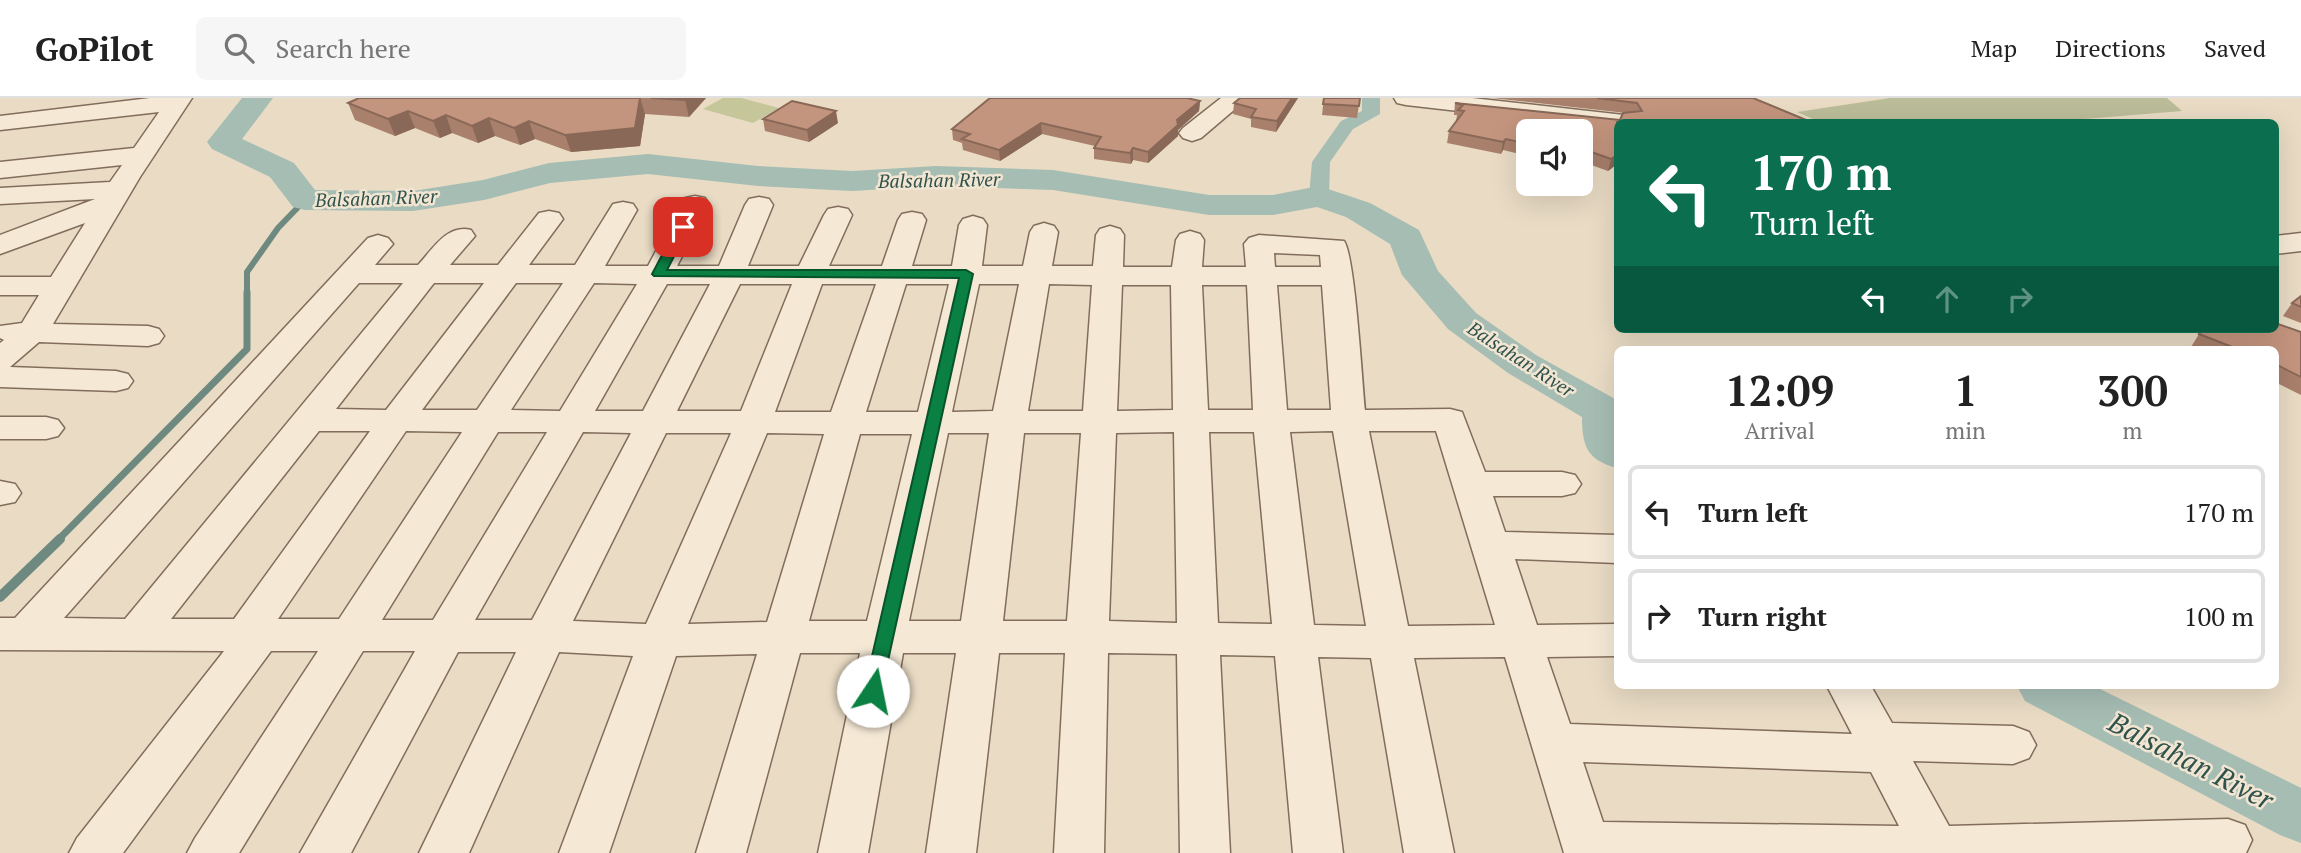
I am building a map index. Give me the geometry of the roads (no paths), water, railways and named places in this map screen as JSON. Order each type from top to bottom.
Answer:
[{"type":"street","points":[[1407,98],[1462,100],[1614,121]]},
{"type":"street","points":[[0,123],[43,108],[179,100]]},
{"type":"street","points":[[0,360],[32,332],[115,197],[179,100]]},
{"type":"street","points":[[1193,100],[1230,102]]},
{"type":"street","points":[[1192,133],[1230,102]]},
{"type":"street","points":[[4,167],[43,108]]},
{"type":"street","points":[[4,167],[160,128]]},
{"type":"street","points":[[4,167],[142,155]]},
{"type":"street","points":[[4,167],[115,197]]},
{"type":"street","points":[[0,246],[115,197]]},
{"type":"street","points":[[325,853],[445,636],[658,274],[695,204]]},
{"type":"street","points":[[444,853],[545,636],[730,274],[759,205]]},
{"type":"street","points":[[212,853],[486,421],[586,272],[622,210]]},
{"type":"street","points":[[584,853],[660,640],[754,422],[811,273],[838,215]]},
{"type":"street","points":[[94,853],[253,635],[397,419],[549,219]]},
{"type":"street","points":[[721,853],[781,637],[845,423],[912,220]]},
{"type":"street","points":[[843,853],[884,638],[966,274],[973,225]]},
{"type":"street","points":[[951,853],[1008,423],[1044,232]]},
{"type":"street","points":[[1079,853],[1087,637],[1111,235]]},
{"type":"street","points":[[136,634],[426,274],[461,236]]},
{"type":"street","points":[[2279,245],[2301,242]]},
{"type":"street","points":[[14,634],[353,274],[378,244]]},
{"type":"street","points":[[1318,853],[1271,422],[1259,244],[1334,247],[1349,421],[1429,853]]},
{"type":"street","points":[[1188,257],[1205,853]]},
{"type":"street","points":[[353,274],[1108,274],[1188,257],[1263,274]]},
{"type":"street","points":[[0,286],[60,286]]},
{"type":"street","points":[[0,331],[148,336]]},
{"type":"street","points":[[0,377],[116,381]]},
{"type":"street","points":[[311,420],[571,423],[1450,420],[1588,848],[1937,851],[2228,839]]},
{"type":"street","points":[[0,428],[46,428]]},
{"type":"street","points":[[1472,484],[1562,484]]},
{"type":"street","points":[[1492,545],[1614,549]]},
{"type":"street","points":[[14,634],[545,636],[660,640],[781,637],[1087,637],[1392,642],[1614,640]]},
{"type":"street","points":[[1851,689],[1937,851]]},
{"type":"street","points":[[1555,742],[1882,748],[2013,745]]},
{"type":"waterway","name":"Balsahan River","points":[[258,98],[223,142],[282,170],[305,200],[413,201],[484,190],[549,173],[648,164],[758,176],[852,181],[936,176],[1053,180],[1209,205],[1273,205],[1319,196],[1358,210],[1406,238],[1421,275],[1462,321],[1522,364],[1604,411],[1604,440],[1614,451]]},
{"type":"waterway","points":[[1319,196],[1321,162],[1347,125],[1371,114],[1371,98]]},
{"type":"waterway","points":[[58,540],[247,349],[247,272],[278,228],[305,200]]},
{"type":"waterway","points":[[0,597],[60,539]]},
{"type":"waterway","name":"Balsahan River","points":[[2050,689],[2301,817]]}]
